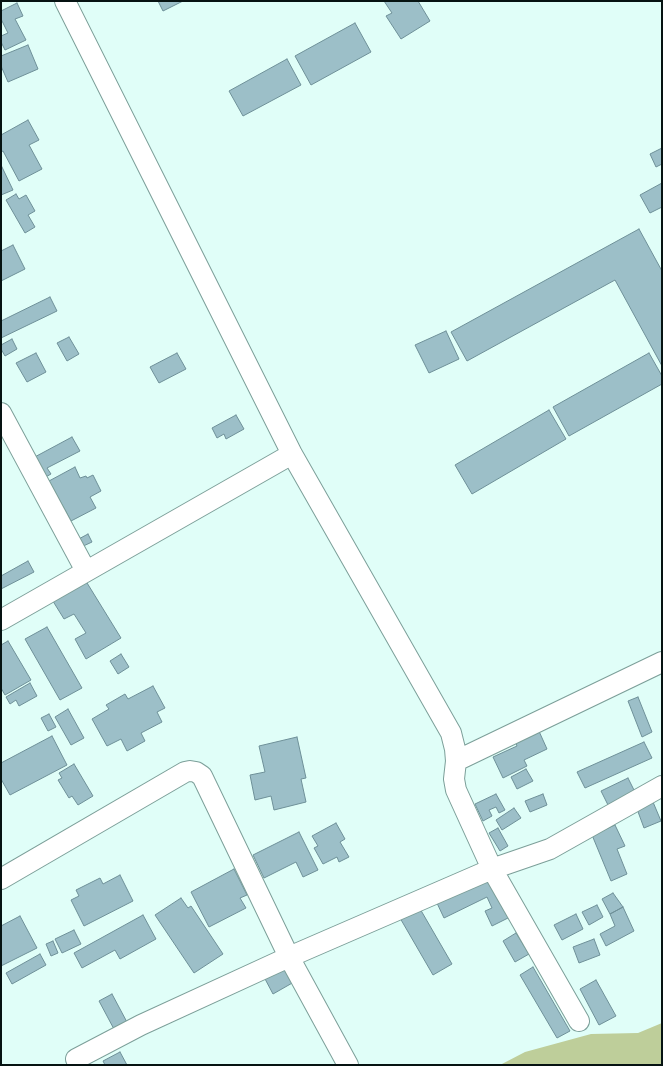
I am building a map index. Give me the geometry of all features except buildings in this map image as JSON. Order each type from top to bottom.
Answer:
[{"type":"street","points":[[65,1],[292,454],[451,733],[455,749],[456,761],[454,779],[456,790],[492,869],[579,1021]]},
{"type":"street","points":[[1,413],[86,571]]},
{"type":"street","points":[[1,620],[292,454]]},
{"type":"street","points":[[456,761],[662,662]]},
{"type":"street","points":[[1,879],[185,772],[196,772],[202,776],[289,956],[348,1065]]},
{"type":"street","points":[[76,1059],[141,1025],[289,956],[492,869],[550,849],[662,786]]},
{"type":"green space","points":[[662,1023],[662,1065],[500,1065],[525,1052],[591,1034],[638,1033]]}]
